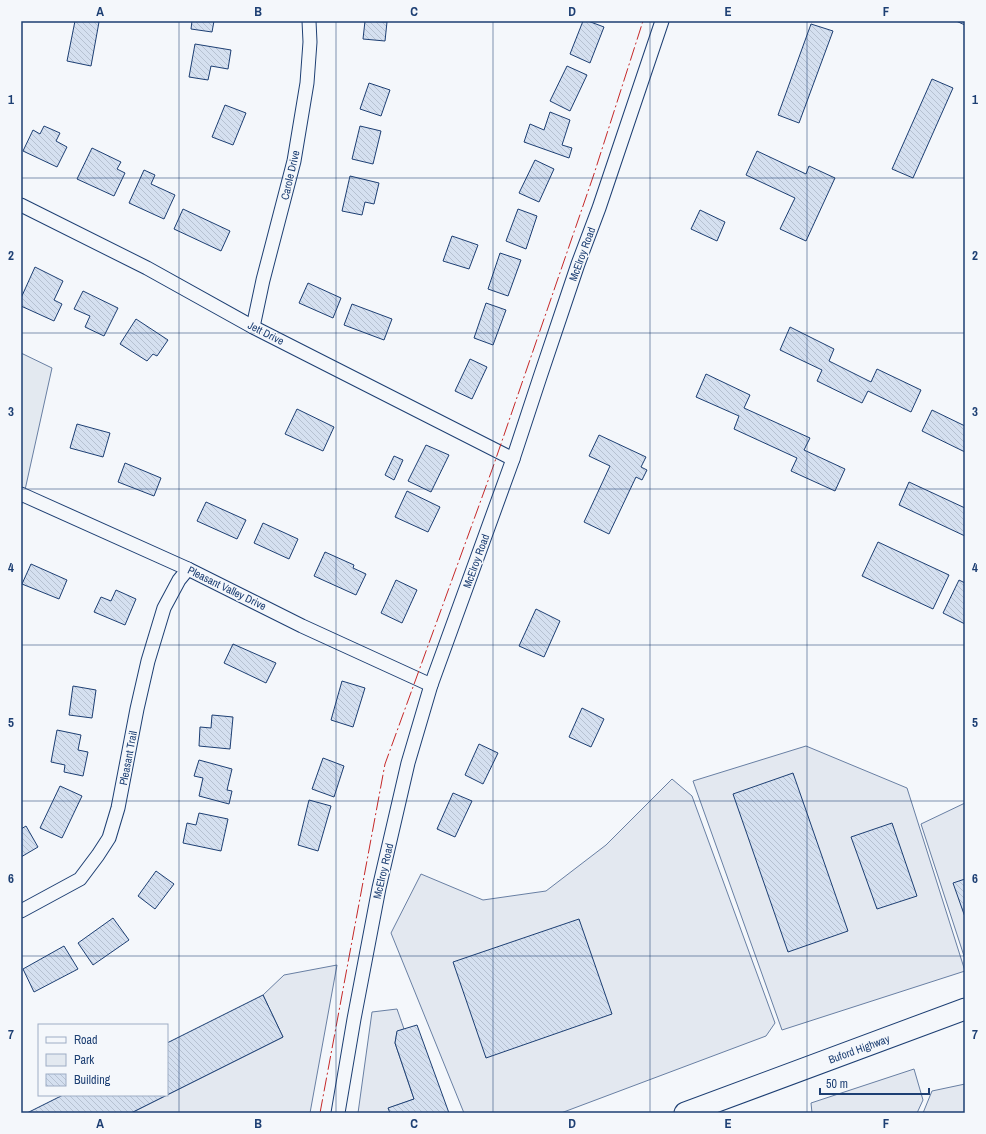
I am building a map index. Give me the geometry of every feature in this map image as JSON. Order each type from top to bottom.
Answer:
[{"type":"main road","name":"Buford Highway","points":[[685,1113],[965,1009]]},
{"type":"street","name":"Carole Drive","points":[[253,327],[263,280],[294,161],[306,83],[310,42],[309,21]]},
{"type":"street","name":"McElroy Road","points":[[338,1113],[378,888],[408,763],[431,685],[514,459],[554,335],[662,21]]},
{"type":"street","name":"Jett Drive","points":[[21,205],[147,268],[253,327],[514,459]]},
{"type":"street","name":"Pleasant Valley Drive","points":[[21,494],[188,569],[302,626],[431,685]]},
{"type":"street","name":"Pleasant Trail","points":[[21,911],[80,879],[109,838],[118,808],[148,661],[164,608],[179,580],[188,569]]},
{"type":"green space","points":[[21,353],[52,368],[21,508]]},
{"type":"shaded area","points":[[806,746],[907,788],[965,971],[782,1030],[693,781]]},
{"type":"shaded area","points":[[672,779],[692,796],[775,1023],[766,1036],[561,1113],[464,1113],[391,933],[421,874],[483,900],[546,891],[606,845]]},
{"type":"shaded area","points":[[965,803],[965,959],[921,824]]},
{"type":"shaded area","points":[[337,965],[310,1113],[131,1113],[165,1096],[168,1096],[168,1094],[283,1037],[263,995],[284,975]]},
{"type":"shaded area","points":[[397,1009],[404,1029],[397,1032],[395,1043],[414,1099],[389,1108],[390,1113],[358,1113],[372,1012]]},
{"type":"shaded area","points":[[914,1069],[923,1100],[917,1113],[812,1113],[811,1103]]},
{"type":"shaded area","points":[[965,1084],[965,1113],[923,1113],[932,1091]]},
{"type":"building","points":[[75,21],[99,22],[91,66],[67,61]]},
{"type":"building","points":[[192,21],[214,21],[212,32],[191,29]]},
{"type":"building","points":[[365,21],[387,22],[385,41],[363,39]]},
{"type":"building","points":[[583,21],[588,21],[604,27],[590,63],[570,54]]},
{"type":"building","points":[[956,21],[965,21],[965,25]]},
{"type":"building","points":[[811,24],[833,31],[799,123],[778,115]]},
{"type":"building","points":[[195,44],[231,50],[228,69],[211,66],[208,80],[189,77]]},
{"type":"building","points":[[567,66],[587,75],[570,111],[550,101]]},
{"type":"building","points":[[932,79],[953,88],[913,178],[892,169]]},
{"type":"building","points":[[369,83],[390,90],[381,116],[360,109]]},
{"type":"building","points":[[225,105],[246,113],[233,145],[212,137]]},
{"type":"building","points":[[550,112],[570,120],[562,145],[572,148],[569,158],[524,142],[530,124],[544,130]]},
{"type":"building","points":[[44,126],[60,133],[56,141],[67,147],[57,167],[23,151],[33,130],[40,134]]},
{"type":"building","points":[[360,126],[381,131],[373,164],[352,159]]},
{"type":"building","points":[[92,148],[121,162],[117,169],[125,173],[114,196],[77,179]]},
{"type":"building","points":[[757,151],[806,174],[809,166],[835,178],[806,241],[780,229],[795,198],[746,175]]},
{"type":"building","points":[[535,160],[554,169],[539,202],[519,193]]},
{"type":"building","points":[[144,170],[155,175],[151,184],[175,195],[164,219],[129,203]]},
{"type":"building","points":[[350,176],[379,183],[374,204],[365,202],[362,215],[342,211]]},
{"type":"building","points":[[183,209],[230,231],[221,251],[174,229]]},
{"type":"building","points":[[518,209],[537,216],[526,249],[506,241]]},
{"type":"building","points":[[700,210],[725,222],[717,241],[691,229]]},
{"type":"building","points":[[452,236],[478,245],[469,269],[443,261]]},
{"type":"building","points":[[500,253],[521,260],[508,296],[488,289]]},
{"type":"building","points":[[35,267],[63,281],[54,300],[62,304],[54,321],[21,306],[21,298]]},
{"type":"building","points":[[308,283],[341,298],[333,318],[299,303]]},
{"type":"building","points":[[83,291],[118,308],[104,336],[85,327],[90,316],[74,309]]},
{"type":"building","points":[[486,303],[506,310],[493,345],[474,338]]},
{"type":"building","points":[[352,304],[392,319],[384,340],[344,325]]},
{"type":"building","points":[[136,319],[168,340],[157,356],[153,354],[147,361],[120,344]]},
{"type":"building","points":[[790,327],[834,349],[829,361],[871,382],[877,369],[921,390],[911,412],[868,391],[862,403],[817,381],[822,370],[780,350]]},
{"type":"building","points":[[470,359],[487,367],[472,399],[455,391]]},
{"type":"building","points":[[706,374],[750,395],[744,408],[810,438],[804,450],[845,469],[835,491],[791,471],[797,458],[734,429],[739,416],[696,397]]},
{"type":"building","points":[[297,409],[334,427],[323,451],[285,434]]},
{"type":"building","points":[[932,410],[965,426],[965,452],[922,431]]},
{"type":"building","points":[[77,424],[110,433],[103,457],[70,448]]},
{"type":"building","points":[[599,435],[646,457],[641,467],[647,470],[642,480],[636,477],[609,534],[584,522],[610,466],[589,456]]},
{"type":"building","points":[[426,445],[449,455],[431,492],[408,481]]},
{"type":"building","points":[[394,456],[403,460],[394,480],[385,475]]},
{"type":"building","points":[[125,463],[161,478],[154,496],[118,482]]},
{"type":"building","points":[[909,482],[965,508],[965,536],[899,505]]},
{"type":"building","points":[[407,491],[440,507],[428,532],[395,517]]},
{"type":"building","points":[[206,502],[246,520],[237,539],[197,521]]},
{"type":"building","points":[[263,523],[298,539],[289,559],[254,543]]},
{"type":"building","points":[[878,542],[949,575],[933,609],[862,576]]},
{"type":"building","points":[[325,552],[354,565],[353,568],[366,574],[356,595],[314,576]]},
{"type":"building","points":[[31,564],[67,580],[59,599],[22,584]]},
{"type":"building","points":[[396,580],[417,590],[402,623],[381,613]]},
{"type":"building","points":[[959,580],[965,583],[965,624],[943,613]]},
{"type":"building","points":[[116,590],[136,599],[125,625],[94,612],[101,597],[111,601]]},
{"type":"building","points":[[536,609],[560,621],[544,657],[519,646]]},
{"type":"building","points":[[233,644],[276,663],[266,683],[224,663]]},
{"type":"building","points":[[342,681],[365,688],[353,727],[331,720]]},
{"type":"building","points":[[73,686],[96,690],[92,718],[69,715]]},
{"type":"building","points":[[582,708],[604,719],[591,747],[569,737]]},
{"type":"building","points":[[212,715],[233,717],[230,749],[199,746],[200,727],[211,728]]},
{"type":"building","points":[[57,730],[81,735],[78,750],[88,752],[83,776],[64,772],[65,765],[51,762]]},
{"type":"building","points":[[479,744],[498,753],[483,784],[465,775]]},
{"type":"building","points":[[323,758],[344,766],[334,797],[312,789]]},
{"type":"building","points":[[199,760],[232,769],[227,790],[232,791],[229,804],[199,796],[203,778],[194,776]]},
{"type":"building","points":[[793,773],[848,931],[788,952],[733,794]]},
{"type":"building","points":[[60,786],[82,796],[62,838],[40,828]]},
{"type":"building","points":[[453,793],[472,801],[455,837],[437,829]]},
{"type":"building","points":[[309,800],[331,806],[318,851],[298,845]]},
{"type":"building","points":[[199,813],[228,819],[221,851],[183,843],[187,823],[196,825]]},
{"type":"building","points":[[892,823],[917,896],[877,909],[851,837]]},
{"type":"building","points":[[26,826],[38,847],[21,857],[21,829]]},
{"type":"building","points":[[156,871],[174,884],[155,909],[138,896]]},
{"type":"building","points":[[965,879],[965,917],[953,883]]},
{"type":"building","points":[[113,918],[129,940],[93,965],[78,943]]},
{"type":"building","points":[[579,919],[612,1014],[486,1058],[453,962]]},
{"type":"building","points":[[64,946],[78,969],[34,992],[23,969]]},
{"type":"building","points":[[263,995],[283,1037],[168,1094],[168,1042]]},
{"type":"building","points":[[417,1025],[449,1113],[390,1113],[388,1108],[414,1099],[395,1043],[397,1031]]},
{"type":"building","points":[[61,1096],[165,1096],[131,1113],[27,1113]]},
{"type":"power","points":[[320,1113],[385,764],[493,467],[594,174],[643,21]]}]
